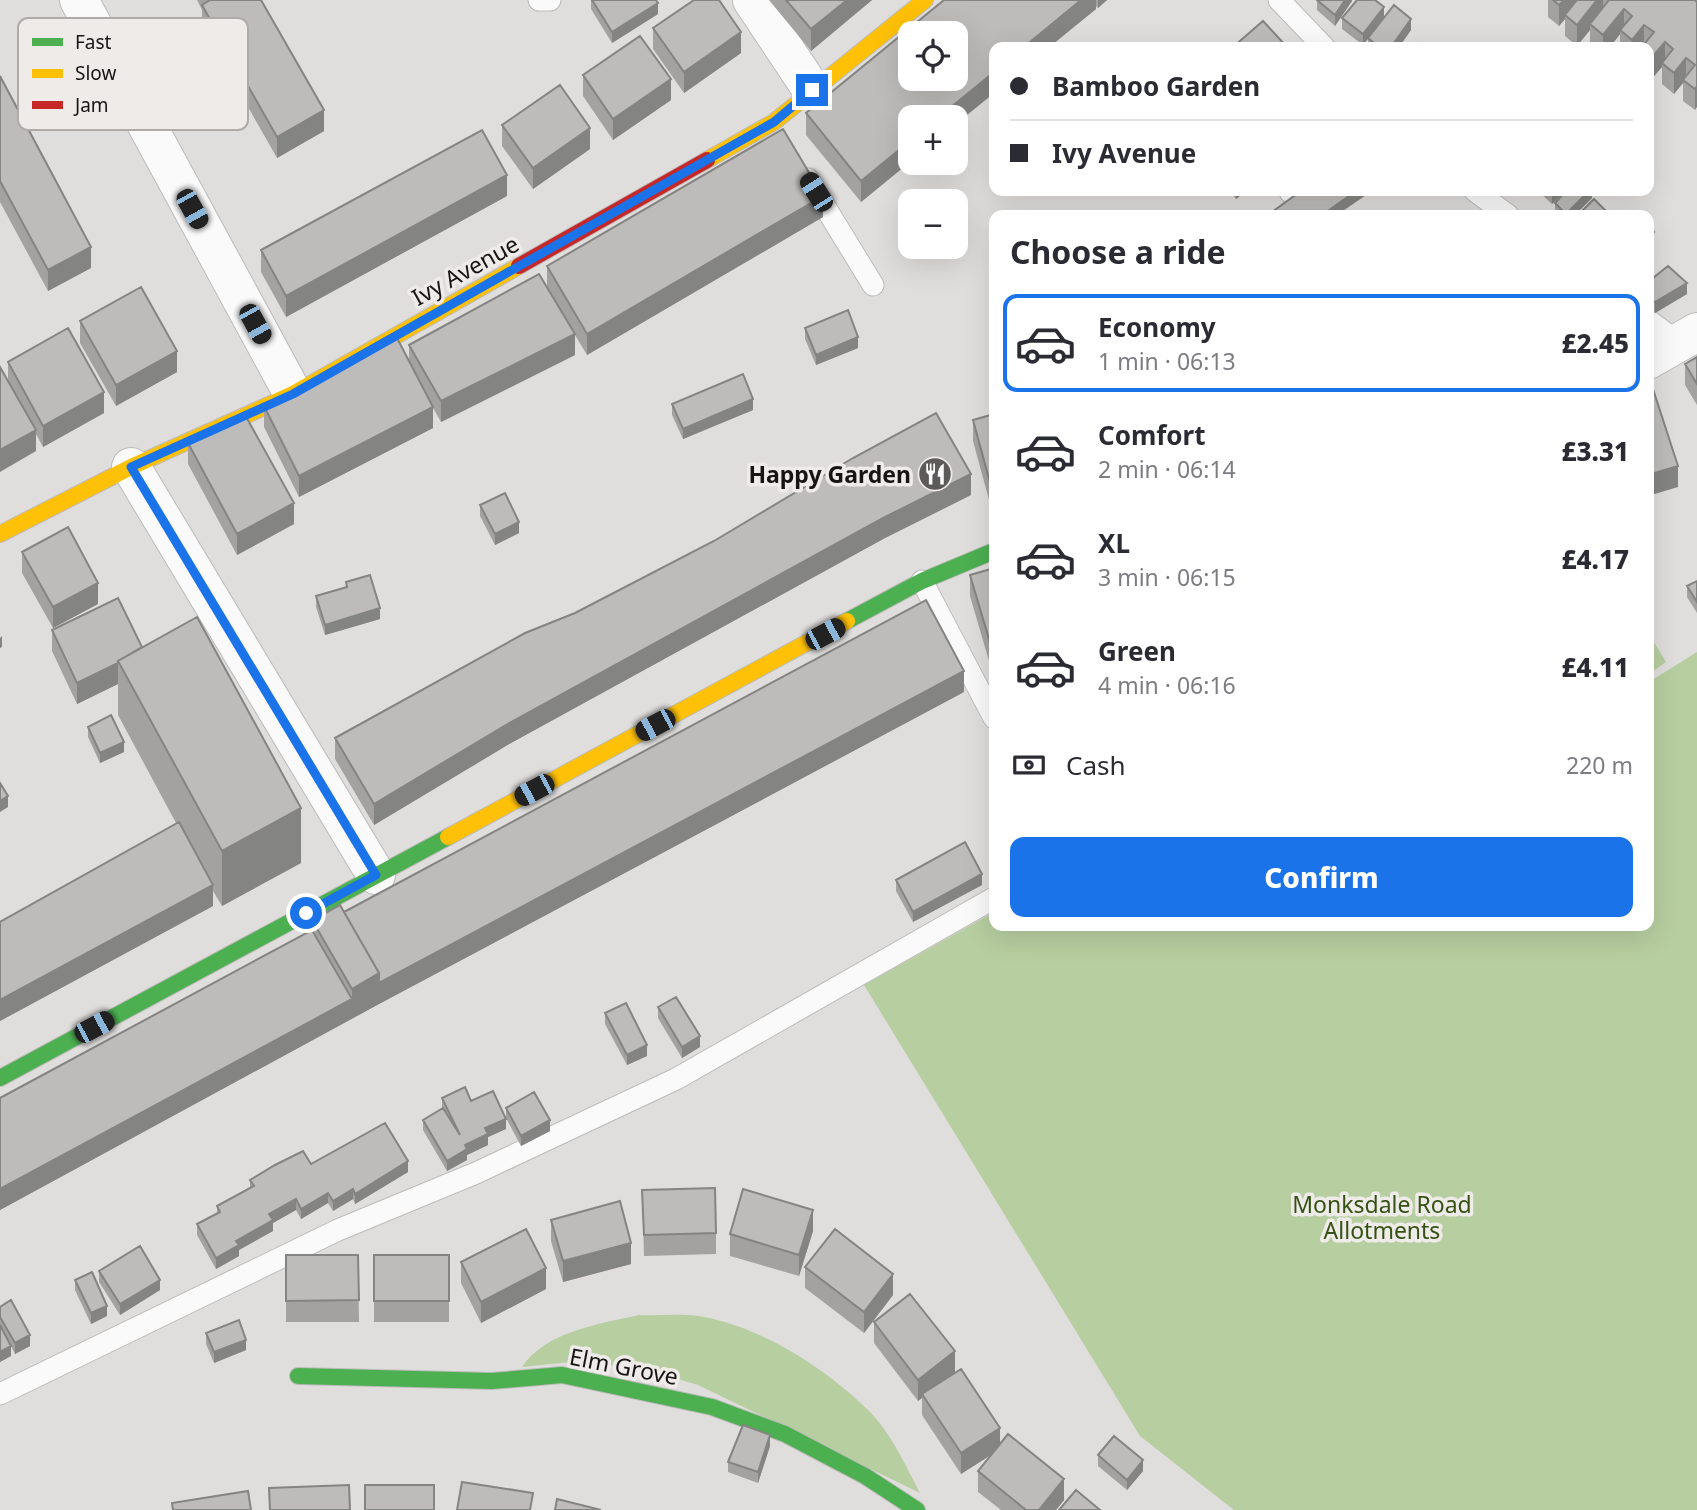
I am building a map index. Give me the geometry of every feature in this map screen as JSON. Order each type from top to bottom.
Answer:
[{"type":"street","points":[[79,0],[89,18]]},
{"type":"street","points":[[752,0],[812,90]]},
{"type":"street","name":"Ivy Avenue","points":[[0,534],[131,467],[293,394],[774,122],[925,0]]},
{"type":"street","points":[[150,130],[293,394]]},
{"type":"street","points":[[131,467],[376,875]]},
{"type":"street","points":[[0,1078],[922,581],[989,553]]},
{"type":"street","name":"Elm Grove","points":[[298,1376],[492,1381],[562,1375],[712,1407],[785,1434],[865,1476],[917,1510]]},
{"type":"lane","points":[[540,0],[550,0]]},
{"type":"lane","points":[[1282,3],[1319,42]]},
{"type":"lane","points":[[774,122],[873,285]]},
{"type":"lane","points":[[1482,196],[1501,210]]},
{"type":"lane","points":[[1654,326],[1675,345]]},
{"type":"lane","points":[[922,581],[989,708]]},
{"type":"lane","points":[[0,1394],[338,1230],[488,1167],[676,1079],[989,901]]},
{"type":"green space","points":[[1654,642],[1666,662],[1654,670]]},
{"type":"green space","name":"Monksdale Road Allotments","points":[[1697,652],[1697,1510],[1234,1510],[1140,1436],[864,985],[989,915],[989,931],[1654,931],[1654,679]]},
{"type":"green space","points":[[639,1315],[680,1315],[726,1322],[793,1352],[834,1380],[869,1411],[884,1429],[920,1493],[698,1385],[647,1370],[580,1361],[522,1367],[532,1355],[559,1337],[591,1326]]},
{"type":"building","points":[[210,0],[261,0],[324,110],[277,137],[248,86],[248,18],[209,18],[202,5]]},
{"type":"building","points":[[592,0],[656,0],[658,3],[612,32]]},
{"type":"building","points":[[694,0],[719,0],[741,32],[684,72],[653,28]]},
{"type":"building","points":[[786,0],[847,0],[811,29]]},
{"type":"building","points":[[944,0],[1081,0],[1030,42],[989,42],[989,76],[954,105],[898,105],[898,151],[861,181],[806,113],[898,38],[898,91],[968,91],[968,21],[918,21]]},
{"type":"building","points":[[1317,0],[1345,0],[1335,15]]},
{"type":"building","points":[[1357,0],[1375,0],[1384,7],[1363,34],[1342,18]]},
{"type":"building","points":[[1577,0],[1597,0],[1577,25],[1565,15]]},
{"type":"building","points":[[1609,0],[1695,0],[1697,86],[1695,89],[1683,80],[1695,65],[1686,58],[1674,73],[1662,63],[1673,49],[1665,42],[1654,55],[1654,42],[1646,42],[1654,32],[1644,25],[1632,40],[1620,30],[1632,16],[1624,9],[1603,35],[1590,24]]},
{"type":"building","points":[[1394,5],[1411,19],[1395,42],[1373,42],[1368,38]]},
{"type":"building","points":[[1263,21],[1282,42],[1239,42]]},
{"type":"building","points":[[640,36],[671,79],[613,119],[583,75]]},
{"type":"building","points":[[0,76],[18,110],[18,130],[29,130],[91,247],[48,270],[0,181]]},
{"type":"building","points":[[560,85],[590,128],[533,168],[502,125]]},
{"type":"building","points":[[783,129],[823,196],[587,334],[547,266]]},
{"type":"building","points":[[482,130],[507,175],[286,296],[261,250]]},
{"type":"building","points":[[1294,196],[1349,196],[1329,210],[1275,210]]},
{"type":"building","points":[[1561,196],[1584,196],[1570,210],[1562,210],[1555,203]]},
{"type":"building","points":[[1594,199],[1605,210],[1583,210]]},
{"type":"building","points":[[1668,266],[1687,283],[1655,302],[1654,277]]},
{"type":"building","points":[[539,274],[575,334],[441,401],[409,345]]},
{"type":"building","points":[[141,287],[177,351],[116,385],[80,321]]},
{"type":"building","points":[[848,310],[858,337],[816,355],[805,328]]},
{"type":"building","points":[[68,328],[104,392],[43,426],[8,362]]},
{"type":"building","points":[[397,338],[433,407],[299,476],[264,406]]},
{"type":"building","points":[[1697,357],[1697,384],[1685,364]]},
{"type":"building","points":[[0,367],[36,430],[0,450]]},
{"type":"building","points":[[743,374],[753,399],[683,429],[672,404]]},
{"type":"building","points":[[1654,392],[1678,466],[1654,473]]},
{"type":"building","points":[[244,413],[294,503],[237,534],[188,443]]},
{"type":"building","points":[[936,413],[971,474],[885,517],[511,722],[374,804],[335,738],[525,633],[575,613],[714,541],[853,458]]},
{"type":"building","points":[[989,415],[989,479],[973,420]]},
{"type":"building","points":[[505,493],[519,522],[495,534],[480,505]]},
{"type":"building","points":[[68,527],[98,583],[53,607],[22,552]]},
{"type":"building","points":[[989,569],[989,639],[970,575]]},
{"type":"building","points":[[370,575],[380,608],[325,625],[316,596],[347,587],[346,582]]},
{"type":"building","points":[[1697,581],[1697,602],[1687,586]]},
{"type":"building","points":[[118,598],[142,647],[118,663],[77,683],[52,630]]},
{"type":"building","points":[[926,600],[964,671],[379,983],[379,973],[344,912]]},
{"type":"building","points":[[197,617],[301,808],[222,851],[118,661]]},
{"type":"building","points":[[111,715],[124,742],[100,753],[88,727]]},
{"type":"building","points":[[0,783],[8,796],[0,801]]},
{"type":"building","points":[[179,822],[213,885],[0,1000],[0,922]]},
{"type":"building","points":[[965,842],[982,874],[913,912],[896,880]]},
{"type":"building","points":[[340,905],[379,973],[352,989],[312,920]]},
{"type":"building","points":[[312,930],[352,999],[0,1189],[0,1098]]},
{"type":"building","points":[[676,997],[700,1036],[682,1047],[658,1007]]},
{"type":"building","points":[[626,1003],[647,1045],[627,1055],[605,1013]]},
{"type":"building","points":[[465,1087],[471,1101],[493,1091],[506,1119],[485,1128],[488,1134],[465,1145],[467,1149],[447,1161],[423,1120],[443,1108],[460,1135],[442,1098]]},
{"type":"building","points":[[534,1092],[550,1120],[521,1136],[506,1108]]},
{"type":"building","points":[[385,1123],[408,1161],[355,1194],[353,1189],[333,1201],[328,1193],[301,1209],[296,1199],[269,1214],[273,1220],[236,1241],[239,1245],[216,1258],[197,1224],[220,1212],[217,1206],[254,1186],[250,1180],[303,1151],[311,1164]]},
{"type":"building","points":[[715,1188],[716,1233],[644,1235],[642,1190]]},
{"type":"building","points":[[743,1189],[813,1210],[799,1255],[730,1234]]},
{"type":"building","points":[[620,1201],[631,1243],[563,1261],[551,1220]]},
{"type":"building","points":[[526,1229],[546,1268],[481,1302],[461,1262]]},
{"type":"building","points":[[835,1229],[893,1274],[864,1312],[805,1267]]},
{"type":"building","points":[[140,1246],[160,1280],[120,1304],[99,1271]]},
{"type":"building","points":[[286,1255],[358,1255],[359,1300],[286,1301]]},
{"type":"building","points":[[374,1255],[449,1255],[449,1301],[374,1301]]},
{"type":"building","points":[[92,1272],[107,1306],[91,1313],[75,1280]]},
{"type":"building","points":[[910,1294],[955,1351],[918,1380],[874,1322]]},
{"type":"building","points":[[11,1300],[30,1335],[15,1343],[0,1317],[0,1307]]},
{"type":"building","points":[[239,1320],[246,1340],[214,1352],[206,1333]]},
{"type":"building","points":[[0,1325],[11,1346],[0,1352]]},
{"type":"building","points":[[961,1369],[1000,1428],[961,1453],[922,1394]]},
{"type":"building","points":[[743,1425],[770,1435],[758,1472],[728,1462]]},
{"type":"building","points":[[1008,1434],[1064,1479],[1039,1510],[1026,1510],[978,1471]]},
{"type":"building","points":[[1114,1436],[1143,1460],[1127,1480],[1098,1455]]},
{"type":"building","points":[[462,1482],[533,1493],[530,1510],[457,1510]]},
{"type":"building","points":[[349,1485],[350,1510],[270,1510],[269,1488]]},
{"type":"building","points":[[365,1485],[434,1485],[434,1510],[365,1510]]},
{"type":"building","points":[[1076,1490],[1100,1510],[1059,1510]]},
{"type":"building","points":[[248,1491],[251,1510],[173,1510],[172,1503]]},
{"type":"building","points":[[557,1499],[601,1510],[555,1510]]},
{"type":"traffic: fast","points":[[847,621],[922,581],[989,553]]},
{"type":"traffic: fast","points":[[0,1078],[448,837]]},
{"type":"traffic: fast","points":[[298,1376],[492,1381],[562,1375],[712,1407],[785,1434],[865,1476],[917,1510]]},
{"type":"traffic: slow","points":[[707,160],[774,122],[925,0]]},
{"type":"traffic: slow","points":[[0,534],[131,467],[293,394],[519,266]]},
{"type":"traffic: slow","points":[[448,837],[847,621]]},
{"type":"traffic: jam","points":[[519,266],[707,160]]},
{"type":"place","name":"Happy Garden","points":[[935,474]]},
{"type":"route","points":[[306,913],[376,875],[131,467],[293,394],[774,122],[812,90]]}]
